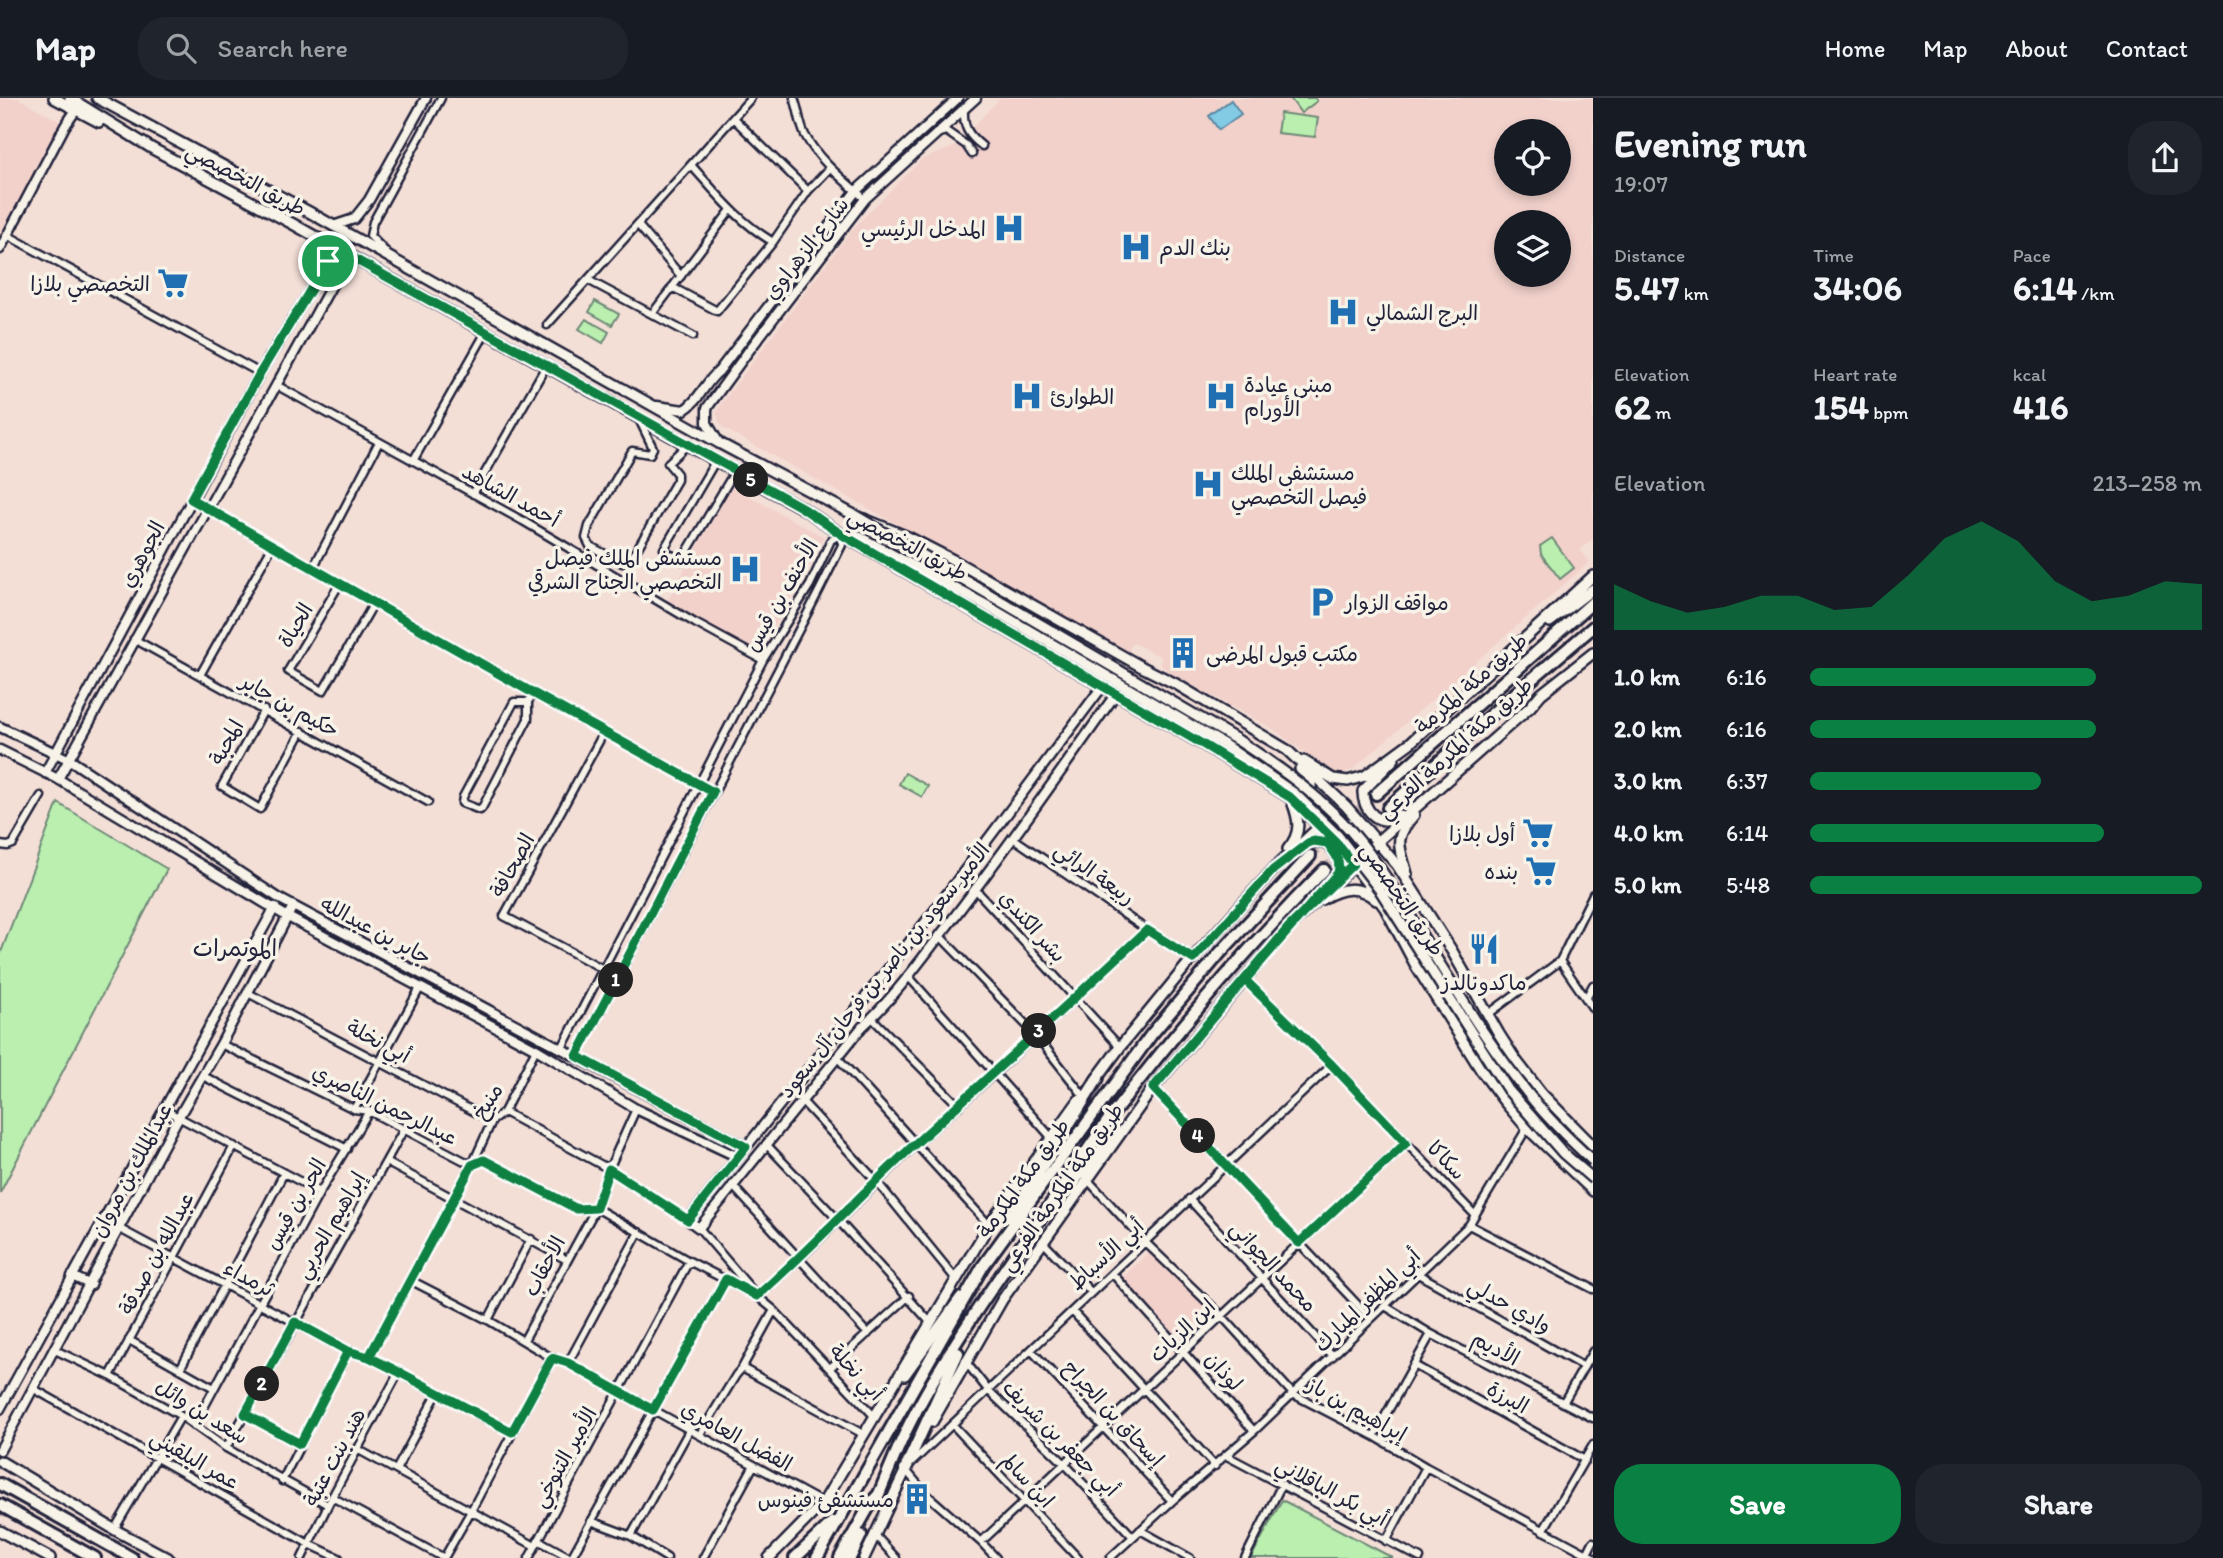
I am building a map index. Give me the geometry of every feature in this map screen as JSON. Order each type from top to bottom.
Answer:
[{"type":"highway","name":"طريق مكة المكرمة","points":[[1376,794],[1593,602]]},
{"type":"highway","name":"طريق مكة المكرمة","points":[[1388,808],[1593,627]]},
{"type":"highway","name":"طريق مكة المكرمة","points":[[817,1558],[983,1266],[1150,1035],[1220,953],[1310,856]]},
{"type":"highway","name":"طريق مكة المكرمة","points":[[840,1558],[871,1503],[879,1494],[910,1423],[930,1386],[989,1291],[1110,1118],[1162,1051],[1275,920],[1324,870]]},
{"type":"highway","points":[[983,1266],[1026,1191],[1098,1078]]},
{"type":"highway","points":[[905,1469],[945,1378],[989,1291]]},
{"type":"highway","points":[[0,1484],[132,1558]]},
{"type":"highway","points":[[850,1558],[879,1494]]},
{"type":"highway","points":[[3,1507],[96,1558]]},
{"type":"highway","points":[[795,1558],[840,1515]]},
{"type":"main road","points":[[54,98],[153,149]]},
{"type":"main road","name":"طريق التخصصي","points":[[70,98],[153,149],[687,445],[982,603],[1223,744],[1295,794],[1338,836],[1380,890],[1508,1090],[1563,1153],[1593,1179]]},
{"type":"main road","name":"طريق التخصصي","points":[[97,98],[389,256],[719,443],[854,515],[1276,765],[1330,809],[1359,841],[1384,873],[1433,953],[1516,1077],[1552,1122],[1593,1161]]},
{"type":"main road","points":[[801,507],[841,534],[1291,798],[1320,825],[1385,908],[1416,966],[1481,1069],[1527,1128],[1593,1191]]},
{"type":"main road","points":[[854,515],[908,537],[953,560],[1176,684],[1287,750],[1346,806],[1397,865],[1452,951],[1515,1059],[1542,1094],[1593,1146]]},
{"type":"main road","name":"طريق مكة المكرمة الفرعي","points":[[1287,750],[1333,779],[1348,780],[1364,776],[1410,743],[1593,576]]},
{"type":"main road","points":[[1495,665],[1593,589]]},
{"type":"main road","points":[[1541,694],[1593,647]]},
{"type":"main road","name":"طريق مكة المكرمة الفرعي","points":[[864,1558],[905,1469],[1002,1300],[1153,1088],[1289,927],[1311,905],[1440,784],[1530,707],[1541,694],[1593,653]]},
{"type":"main road","points":[[1410,743],[1363,791],[1367,810],[1383,821],[1392,820],[1423,794],[1440,784]]},
{"type":"main road","points":[[1287,750],[1311,784],[1307,794],[1301,798],[1291,798]]},
{"type":"main road","points":[[1410,885],[1398,849],[1398,838],[1407,822],[1440,784]]},
{"type":"main road","points":[[1273,870],[1295,841],[1300,828],[1291,798]]},
{"type":"main road","points":[[1273,870],[1320,825],[1336,821],[1349,823],[1378,841]]},
{"type":"main road","points":[[1273,870],[1308,843],[1327,843],[1337,855],[1340,865],[1333,880],[1311,905]]},
{"type":"main road","name":"طريق مكة المكرمة الفرعي","points":[[769,1558],[823,1503],[955,1278],[1051,1137],[1120,1046],[1273,870]]},
{"type":"main road","points":[[1311,905],[1332,893],[1355,888],[1371,896],[1385,908]]},
{"type":"main road","points":[[1019,1248],[1153,1088]]},
{"type":"main road","points":[[876,1415],[983,1266]]},
{"type":"main road","points":[[0,1461],[114,1530],[168,1558]]},
{"type":"main road","points":[[0,1531],[50,1558]]},
{"type":"street","points":[[389,256],[370,236],[373,222],[441,98]]},
{"type":"street","points":[[547,326],[751,98]]},
{"type":"street","points":[[794,98],[799,121],[806,136],[830,168],[865,199]]},
{"type":"street","points":[[654,406],[684,410],[698,399],[712,376],[856,191],[958,98]]},
{"type":"street","name":"شارع الزهراوي","points":[[719,443],[706,417],[708,408],[729,378],[865,199],[976,98]]},
{"type":"street","points":[[332,226],[354,219],[369,200],[423,99]]},
{"type":"street","points":[[964,109],[965,129],[969,136],[982,146]]},
{"type":"street","points":[[0,249],[76,110]]},
{"type":"street","points":[[733,118],[808,191]]},
{"type":"street","points":[[935,134],[946,131],[966,145],[972,154]]},
{"type":"street","points":[[691,165],[730,211],[773,242]]},
{"type":"street","points":[[672,287],[717,311],[773,242],[808,191],[830,168]]},
{"type":"street","points":[[652,314],[730,211]]},
{"type":"street","points":[[638,225],[681,276]]},
{"type":"street","points":[[7,235],[260,373]]},
{"type":"street","name":"الجوهري","points":[[45,773],[260,373],[328,261],[326,243]]},
{"type":"street","name":"الجوهري","points":[[58,779],[339,272],[356,260]]},
{"type":"street","points":[[589,280],[692,336]]},
{"type":"street","points":[[413,461],[486,332]]},
{"type":"street","points":[[473,494],[546,366]]},
{"type":"street","points":[[719,370],[729,378]]},
{"type":"street","name":"أحمد الشاهد","points":[[276,385],[763,660]]},
{"type":"street","points":[[638,416],[653,448],[650,454],[632,451],[589,526],[586,538],[590,546],[622,563],[629,563],[677,480],[677,474],[668,463],[687,445]]},
{"type":"street","points":[[313,568],[379,442]]},
{"type":"street","points":[[716,460],[664,549],[667,553],[682,560],[735,471]]},
{"type":"street","points":[[191,499],[713,792]]},
{"type":"street","name":"الأحنف بن قيس","points":[[562,1048],[763,660],[810,585],[831,540],[841,534],[842,545],[825,580],[577,1056]]},
{"type":"street","points":[[200,675],[273,545]]},
{"type":"street","name":"الحياة","points":[[340,583],[288,671],[323,691],[374,603]]},
{"type":"street","name":"حكيم بن جابر","points":[[134,639],[428,802]]},
{"type":"street","name":"الأمير سعود بن ناصر بن فرحان آل سعود","points":[[688,1220],[935,911],[1102,687]]},
{"type":"street","points":[[528,702],[514,702],[462,803],[480,810],[482,808],[528,719],[528,702],[533,693]]},
{"type":"street","name":"الأمير سعود بن ناصر بن فرحان آل سعود","points":[[699,1228],[976,890],[1115,695]]},
{"type":"street","name":"المحبة","points":[[264,710],[222,786],[260,808],[302,731]]},
{"type":"street","name":"جابر بن عبدالله","points":[[0,727],[70,760],[280,899],[746,1147]]},
{"type":"street","name":"الصحافة","points":[[603,969],[504,916],[604,732]]},
{"type":"street","name":"جابر بن عبدالله","points":[[0,750],[58,779],[288,917],[536,1049],[636,1109],[738,1157]]},
{"type":"street","points":[[0,845],[13,844],[41,796]]},
{"type":"street","name":"ربيعة الرائي","points":[[1013,838],[1193,959]]},
{"type":"street","name":"بشر الكندي","points":[[976,890],[1120,1046]]},
{"type":"street","points":[[1488,1015],[1560,961],[1593,894]]},
{"type":"street","name":"عبدالملك بن مروان","points":[[0,1409],[280,899]]},
{"type":"street","name":"عبدالملك بن مروان","points":[[0,1451],[293,906]]},
{"type":"street","points":[[757,1296],[1147,930]]},
{"type":"street","points":[[940,936],[1035,1034],[1083,1095]]},
{"type":"street","points":[[1560,961],[1593,1009]]},
{"type":"street","points":[[908,976],[1051,1137]]},
{"type":"street","name":"سكاكا","points":[[1245,980],[1332,1065],[1475,1215]]},
{"type":"street","points":[[1586,998],[1593,985]]},
{"type":"street","points":[[354,1109],[420,988]]},
{"type":"street","name":"أبي نخلة","points":[[248,993],[492,1121]]},
{"type":"street","points":[[872,1018],[958,1106]]},
{"type":"street","name":"عبدالرحمن الناصري","points":[[221,1044],[354,1109],[369,1111],[472,1165],[484,1160],[577,1209],[596,1208],[757,1296]]},
{"type":"street","name":"منيخ","points":[[369,1357],[412,1281],[492,1121],[503,1112],[536,1049]]},
{"type":"street","points":[[837,1057],[989,1225]]},
{"type":"street","name":"أبي الأسباط","points":[[905,1469],[1332,1065]]},
{"type":"street","points":[[203,1076],[347,1149]]},
{"type":"street","points":[[1153,1088],[1371,1320]]},
{"type":"street","points":[[802,1100],[877,1182],[955,1278]]},
{"type":"street","name":"الأحقاب","points":[[524,1340],[596,1208],[609,1169],[636,1109]]},
{"type":"street","points":[[165,1110],[320,1192]]},
{"type":"street","name":"الحر بن قيس","points":[[194,1426],[320,1192],[369,1111]]},
{"type":"street","points":[[503,1112],[609,1169],[699,1228]]},
{"type":"street","name":"أبي المظفر المبارك","points":[[1110,1558],[1254,1431],[1469,1225],[1527,1128]]},
{"type":"street","name":"إبراهيم الحربي","points":[[226,1448],[404,1129]]},
{"type":"street","name":"ابن الزيات","points":[[981,1542],[1406,1143]]},
{"type":"street","points":[[766,1144],[909,1296],[929,1321]]},
{"type":"street","name":"عبدالله بن صدقة","points":[[110,1376],[234,1146]]},
{"type":"street","points":[[386,1162],[567,1260]]},
{"type":"street","points":[[180,1369],[284,1173]]},
{"type":"street","name":"إبراهيم بن باز","points":[[1087,1179],[1145,1242],[1222,1316],[1293,1394],[1589,1556]]},
{"type":"street","points":[[732,1185],[868,1334]]},
{"type":"street","name":"محمد الجواني","points":[[1189,1199],[1334,1356]]},
{"type":"street","points":[[1469,1225],[1593,1289]]},
{"type":"street","name":"أبي نخلة","points":[[699,1228],[757,1296],[774,1310],[876,1415]]},
{"type":"street","name":"ثرمداء","points":[[120,1229],[348,1351],[369,1357],[512,1432]]},
{"type":"street","points":[[568,1363],[639,1232]]},
{"type":"street","points":[[488,1320],[531,1239]]},
{"type":"street","points":[[1042,1241],[1091,1292]]},
{"type":"street","name":"الأمير التنوخي","points":[[529,1558],[689,1261]]},
{"type":"street","name":"لوذان","points":[[1112,1273],[1254,1431]]},
{"type":"street","name":"وادي حدلي","points":[[1418,1274],[1584,1367]]},
{"type":"street","points":[[72,1276],[90,1284]]},
{"type":"street","points":[[357,1449],[471,1511],[571,1558],[726,1279]]},
{"type":"street","name":"الفضل العامري","points":[[412,1281],[488,1320],[552,1358],[568,1363],[700,1434],[823,1503]]},
{"type":"street","points":[[830,1368],[909,1296]]},
{"type":"street","name":"الأديم","points":[[1385,1306],[1431,1334],[1593,1418]]},
{"type":"street","points":[[700,1434],[742,1368],[774,1310]]},
{"type":"street","points":[[1072,1311],[1215,1466]]},
{"type":"street","points":[[1374,1436],[1431,1334]]},
{"type":"street","points":[[129,1340],[214,1388]]},
{"type":"street","name":"سعد بن وائل","points":[[55,1350],[110,1376],[181,1416],[226,1448],[328,1505]]},
{"type":"street","name":"إسحاق بن الجراح","points":[[1031,1350],[1172,1501]]},
{"type":"street","points":[[282,1481],[348,1351]]},
{"type":"street","points":[[1563,1403],[1593,1351]]},
{"type":"street","points":[[332,1497],[444,1558],[552,1358]]},
{"type":"street","name":"أبي جعفر بن شريف","points":[[965,1361],[988,1390],[1064,1463],[1133,1537]]},
{"type":"street","name":"البرزة","points":[[1414,1365],[1584,1460]]},
{"type":"street","points":[[742,1368],[863,1434]]},
{"type":"street","name":"هند بنت عتبة","points":[[302,1558],[399,1372]]},
{"type":"street","name":"عمر البلقيني","points":[[34,1389],[309,1544],[339,1558]]},
{"type":"street","points":[[396,1470],[438,1392]]},
{"type":"street","points":[[245,1414],[300,1444]]},
{"type":"street","points":[[114,1530],[181,1416]]},
{"type":"street","name":"ابن سالم","points":[[953,1425],[1078,1558]]},
{"type":"street","points":[[631,1536],[690,1429]]},
{"type":"street","points":[[1543,1531],[1593,1445]]},
{"type":"street","name":"أبي بكر الباقلاني","points":[[1227,1455],[1420,1558]]},
{"type":"street","points":[[702,1558],[754,1465]]},
{"type":"street","points":[[1386,1541],[1426,1467]]},
{"type":"street","points":[[905,1469],[925,1493],[996,1558]]},
{"type":"street","points":[[1245,1558],[1282,1484]]},
{"type":"street","points":[[592,1521],[631,1536],[667,1558]]},
{"type":"street","points":[[1140,1530],[1190,1558]]},
{"type":"street","points":[[874,1534],[896,1558]]},
{"type":"street","points":[[1589,1556],[1593,1542]]},
{"type":"shaded area","points":[[0,98],[18,98],[63,123],[0,236]]},
{"type":"shaded area","name":"مستشفى الملك فيصل التخصصي","points":[[1000,98],[1593,98],[1593,539],[1580,550],[1590,562],[1352,770],[1341,774],[1332,773],[1270,727],[1170,674],[1161,665],[1161,657],[1133,643],[1128,651],[723,428],[716,412],[721,404],[855,226],[922,159],[954,147]]},
{"type":"shaded area","name":"مستشفى الملك فيصل التخصصي الجناح الشرقي","points":[[730,486],[824,537],[759,654],[667,601]]},
{"type":"shaded area","points":[[1152,1249],[1211,1312],[1180,1342],[1122,1278]]},
{"type":"green space","points":[[1290,98],[1315,98],[1317,101],[1301,113]]},
{"type":"green space","points":[[1280,113],[1318,118],[1315,137],[1277,133]]},
{"type":"green space","points":[[595,301],[619,314],[612,325],[589,312]]},
{"type":"green space","points":[[586,319],[609,332],[603,343],[579,329]]},
{"type":"green space","points":[[1552,538],[1574,568],[1560,579],[1541,554],[1540,546]]},
{"type":"green space","points":[[905,773],[928,786],[922,797],[899,784]]},
{"type":"green space","points":[[58,803],[167,869],[0,1193],[0,955]]},
{"type":"green space","points":[[1282,1500],[1393,1558],[1251,1558]]},
{"type":"water","points":[[1231,100],[1241,114],[1219,130],[1209,116]]},
{"type":"tunnel","points":[[1310,856],[1376,794]]},
{"type":"tunnel","points":[[1324,870],[1388,808]]},
{"type":"place","name":"المدخل الرئيسي","points":[[1009,228]]},
{"type":"place","name":"بنك الدم","points":[[1136,247]]},
{"type":"place","name":"التخصصي بلازا","points":[[173,283]]},
{"type":"place","name":"البرج الشمالي","points":[[1343,312]]},
{"type":"place","name":"الطوارئ","points":[[1027,396]]},
{"type":"place","name":"مبنى عيادة الأورام","points":[[1221,396]]},
{"type":"place","name":"مستشفى الملك فيصل التخصصي","points":[[1208,484]]},
{"type":"place","name":"مستشفى الملك فيصل التخصصي الجناح الشرقي","points":[[745,569]]},
{"type":"place","name":"مواقف الزوار","points":[[1322,602]]},
{"type":"place","name":"مكتب قبول المرضى","points":[[1183,653]]},
{"type":"place","name":"أول بلازا","points":[[1538,833]]},
{"type":"place","name":"بنده","points":[[1541,871]]},
{"type":"place","name":"ماكدونالدز","points":[[1484,949]]},
{"type":"place","name":"مستشفئ فينوس","points":[[917,1499]]},
{"type":"district","name":"الموتمرات","points":[[235,948]]},
{"type":"route","points":[[328,261],[260,373],[191,499],[713,792],[577,1056],[746,1147],[688,1220],[609,1169],[596,1208],[577,1209],[484,1160],[472,1165],[369,1357],[348,1351],[300,1444],[245,1414],[295,1322],[348,1351],[369,1357],[399,1372],[512,1432],[552,1358],[568,1363],[653,1410],[726,1279],[757,1296],[1147,930],[1193,959],[1273,870],[1314,841],[1327,843],[1337,855],[1340,865],[1338,873],[1289,927],[1245,980],[1332,1065],[1406,1143],[1299,1243],[1153,1088],[1289,927],[1353,864],[1336,842],[1291,798],[841,534],[801,507],[326,243],[328,261]]}]
